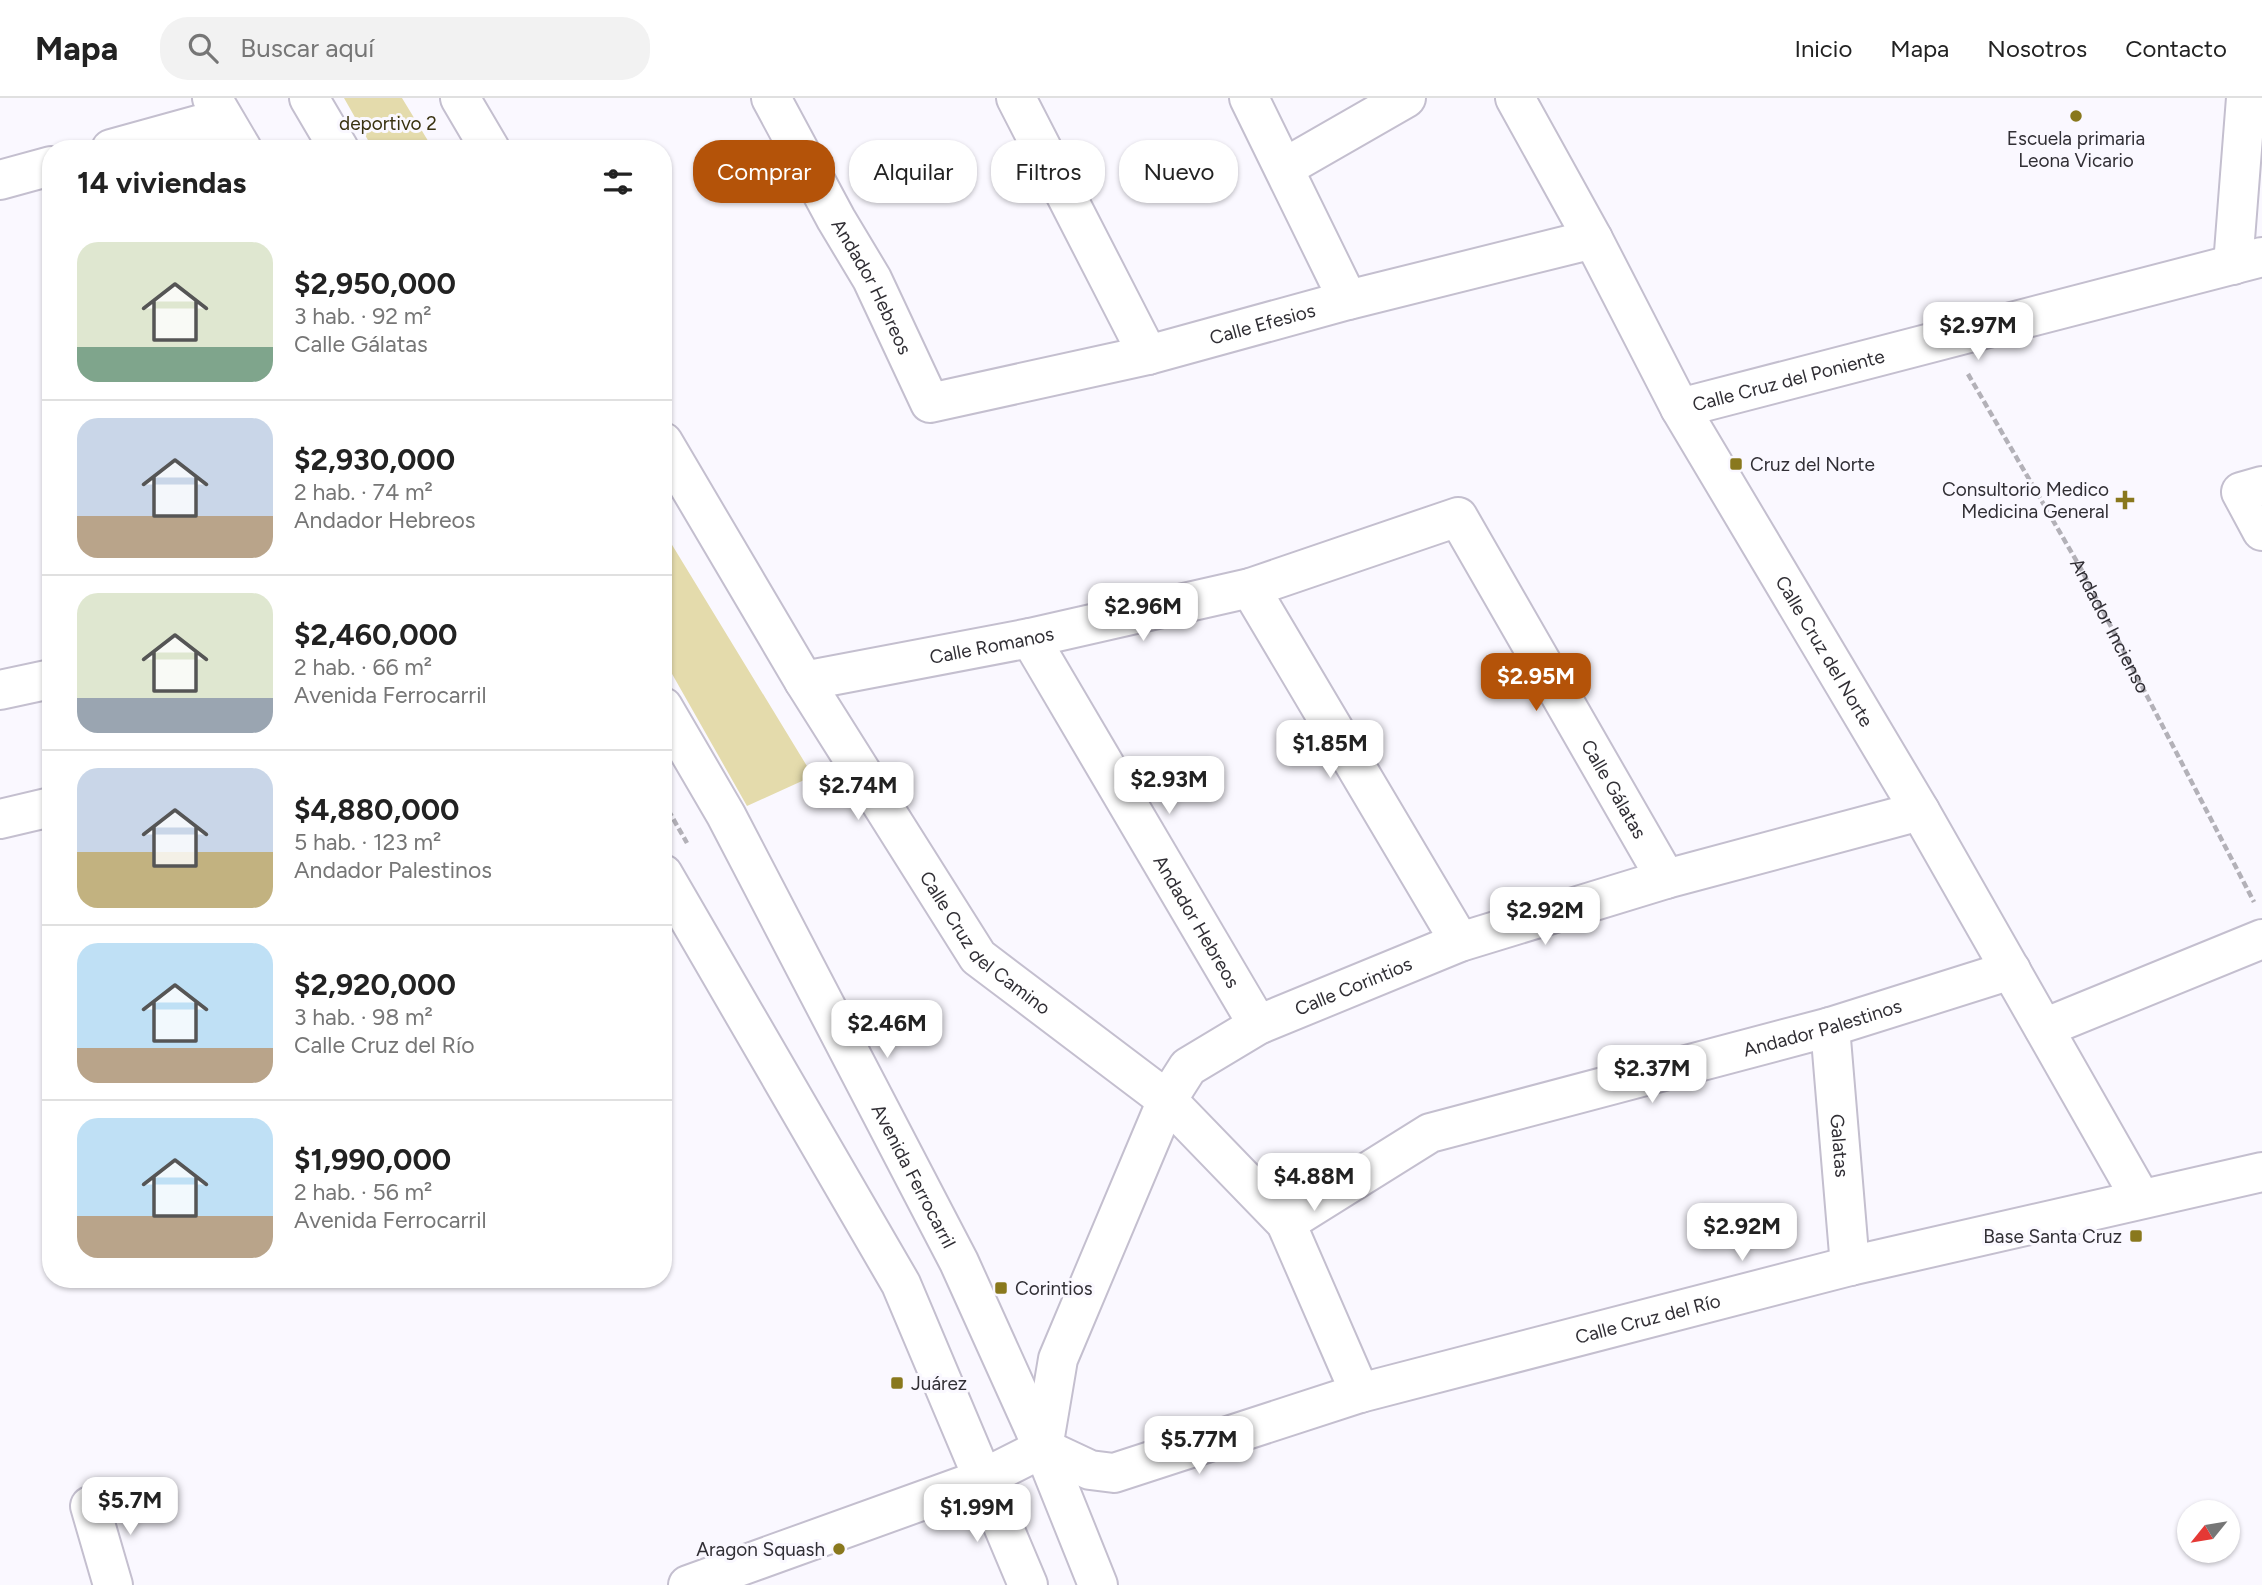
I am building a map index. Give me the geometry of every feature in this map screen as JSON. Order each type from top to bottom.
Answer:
[{"type":"street","points":[[309,98],[334,140]]},
{"type":"street","points":[[460,98],[485,140]]},
{"type":"street","name":"Andador Hebreos","points":[[771,98],[836,219],[873,279],[930,403]]},
{"type":"street","points":[[1016,98],[1148,355]]},
{"type":"street","points":[[1249,98],[1348,300]]},
{"type":"street","points":[[1284,168],[1406,98]]},
{"type":"street","name":"Calle Cruz del Norte","points":[[1515,98],[1593,239],[1680,408],[1920,811],[2141,1199]]},
{"type":"street","points":[[2246,98],[2248,261]]},
{"type":"street","points":[[148,140],[226,121]]},
{"type":"street","points":[[0,180],[42,168]]},
{"type":"street","name":"Calle Efesios","points":[[930,403],[1148,355],[1348,300],[1593,239]]},
{"type":"street","name":"Calle Cruz del Poniente","points":[[1680,408],[2248,261]]},
{"type":"street","name":"Calle Cruz del Camino","points":[[672,457],[804,681],[978,957],[1167,1100],[1286,1223],[1360,1393]]},
{"type":"street","points":[[2251,489],[2262,531]]},
{"type":"street","name":"Calle Romanos","points":[[804,681],[1030,638],[1250,587],[1458,517]]},
{"type":"street","name":"Calle Gálatas","points":[[1458,517],[1666,879]]},
{"type":"street","points":[[1250,587],[1460,942]]},
{"type":"street","name":"Andador Hebreos","points":[[1030,638],[1258,1025]]},
{"type":"street","points":[[0,690],[42,681]]},
{"type":"street","name":"Avenida Ferrocarril","points":[[672,722],[726,815],[959,1262],[1042,1448],[1098,1585]]},
{"type":"street","points":[[0,819],[42,809]]},
{"type":"street","name":"Calle Corintios","points":[[1042,1448],[1058,1359],[1167,1100],[1188,1068],[1258,1025],[1460,942],[1666,879],[1920,811]]},
{"type":"street","points":[[672,890],[901,1284],[1027,1585]]},
{"type":"street","points":[[2044,1028],[2259,923]]},
{"type":"street","name":"Andador Palestinos","points":[[1286,1223],[1430,1133],[1830,1027],[2011,970]]},
{"type":"street","name":"Galatas","points":[[1830,1027],[1850,1266]]},
{"type":"street","name":"Calle Cruz del Río","points":[[1042,1448],[1090,1470],[1114,1473],[1360,1393],[1850,1266],[2262,1172]]},
{"type":"street","points":[[688,1585],[982,1479],[1042,1448]]},
{"type":"street","points":[[90,1506],[113,1585]]},
{"type":"path","name":"Andador Incienso","points":[[1948,339],[2080,567],[2259,923]]},
{"type":"green space","name":"deportivo 2","points":[[344,98],[402,98],[428,140],[368,140]]},
{"type":"green space","points":[[672,545],[813,776],[747,806],[672,674]]},
{"type":"place","name":"Escuela primaria Leona Vicario","points":[[2076,116]]},
{"type":"place","name":"Cruz del Norte","points":[[1736,464]]},
{"type":"place","name":"Consultorio Medico Medicina General","points":[[2125,500]]},
{"type":"place","name":"Base Santa Cruz","points":[[2136,1236]]},
{"type":"place","name":"Corintios","points":[[1001,1288]]},
{"type":"place","name":"Juárez","points":[[897,1383]]},
{"type":"place","name":"Aragon Squash","points":[[839,1549]]}]
